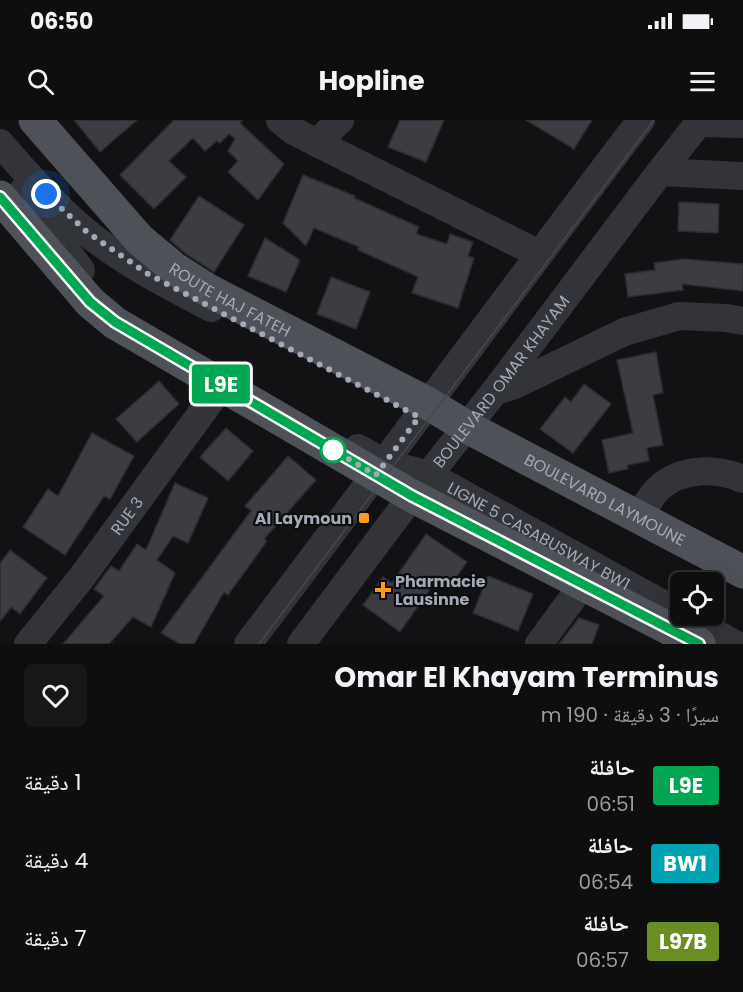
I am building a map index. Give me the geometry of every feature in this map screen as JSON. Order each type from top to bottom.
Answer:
[{"type":"main road","name":"ROUTE HAJ FATEH","points":[[35,120],[140,240],[175,268],[208,290],[424,411],[465,429]]},
{"type":"main road","points":[[0,197],[90,302],[115,322],[222,385],[380,469],[420,485],[583,584],[699,644]]},
{"type":"main road","name":"BOULEVARD LAYMOUNE","points":[[465,429],[639,516],[743,572]]},
{"type":"street","points":[[280,120],[292,130],[317,143],[539,254]]},
{"type":"street","points":[[317,143],[340,120]]},
{"type":"street","points":[[248,644],[641,120]]},
{"type":"street","points":[[700,122],[743,124]]},
{"type":"street","name":"BOULEVARD OMAR KHAYAM","points":[[301,644],[420,485],[495,391],[700,122]]},
{"type":"street","points":[[0,142],[59,208],[117,255],[148,274],[424,411]]},
{"type":"street","points":[[0,165],[97,290],[124,316],[380,469]]},
{"type":"street","points":[[660,172],[743,176]]},
{"type":"street","points":[[495,391],[515,385],[624,332],[679,316],[743,321]]},
{"type":"street","name":"RUE 3","points":[[28,644],[82,577],[222,385]]},
{"type":"street","points":[[465,429],[743,579]]},
{"type":"street","points":[[639,516],[658,488],[675,478],[701,470],[728,473],[743,479]]},
{"type":"street","name":"LIGNE 5 CASABUSWAY BW1","points":[[420,485],[670,609]]},
{"type":"street","points":[[538,644],[583,584]]},
{"type":"street","name":"LIGNE 5 CASABUSWAY BW1","points":[[702,626],[735,644]]},
{"type":"building","points":[[74,120],[137,120],[100,152]]},
{"type":"building","points":[[174,120],[243,120],[240,123],[284,164],[258,200],[228,172],[238,161],[228,151],[235,139],[229,134],[220,143],[217,141],[205,151],[193,138],[169,161],[186,177],[154,209],[120,175]]},
{"type":"building","points":[[400,120],[444,120],[426,162],[388,147]]},
{"type":"building","points":[[526,120],[592,120],[574,149]]},
{"type":"building","points":[[303,175],[355,196],[354,198],[419,227],[416,234],[447,244],[450,234],[473,242],[468,256],[474,258],[458,308],[412,293],[418,277],[358,250],[359,247],[314,228],[306,246],[283,223]]},
{"type":"building","points":[[199,196],[244,225],[214,272],[186,254],[170,240]]},
{"type":"building","points":[[679,202],[719,204],[718,233],[678,231]]},
{"type":"building","points":[[265,238],[300,260],[286,292],[248,276]]},
{"type":"building","points":[[684,259],[743,264],[743,291],[682,284],[683,290],[628,297],[625,274],[655,270],[654,263]]},
{"type":"building","points":[[331,277],[370,292],[356,329],[317,314]]},
{"type":"building","points":[[656,352],[663,393],[653,395],[663,445],[647,448],[649,461],[627,465],[628,469],[609,473],[602,440],[633,433],[617,360]]},
{"type":"building","points":[[159,381],[179,404],[137,442],[116,419]]},
{"type":"building","points":[[584,384],[611,404],[573,453],[540,429],[565,397],[571,402]]},
{"type":"building","points":[[226,428],[253,451],[228,481],[200,457]]},
{"type":"building","points":[[92,433],[134,456],[110,499],[104,496],[65,555],[23,527],[48,489],[58,496]]},
{"type":"building","points":[[288,456],[316,480],[264,539],[267,541],[228,595],[224,592],[194,644],[180,644],[161,633],[251,511],[245,506]]},
{"type":"building","points":[[175,483],[208,498],[188,543],[173,536],[157,560],[175,573],[151,627],[133,617],[109,644],[63,644],[104,596],[94,589],[111,566],[119,571],[137,544],[146,550]]},
{"type":"building","points":[[426,534],[467,562],[451,585],[439,576],[400,632],[363,605],[383,577],[392,583]]},
{"type":"building","points":[[10,550],[47,578],[20,614],[11,607],[0,622],[0,563]]},
{"type":"building","points":[[488,576],[533,594],[518,631],[473,613]]},
{"type":"building","points":[[579,618],[599,625],[592,644],[559,644]]},
{"type":"tram line","points":[[259,644],[654,120]]},
{"type":"bus line","name":"L9E","points":[[0,197],[90,302],[115,322],[412,496],[699,644]]},
{"type":"place","name":"Al Laymoun","points":[[364,518]]},
{"type":"place","name":"Pharmacie Lausinne","points":[[383,590]]},
{"type":"route","points":[[46,194],[87,232],[117,255],[148,274],[419,417],[376,475],[333,450]]}]
